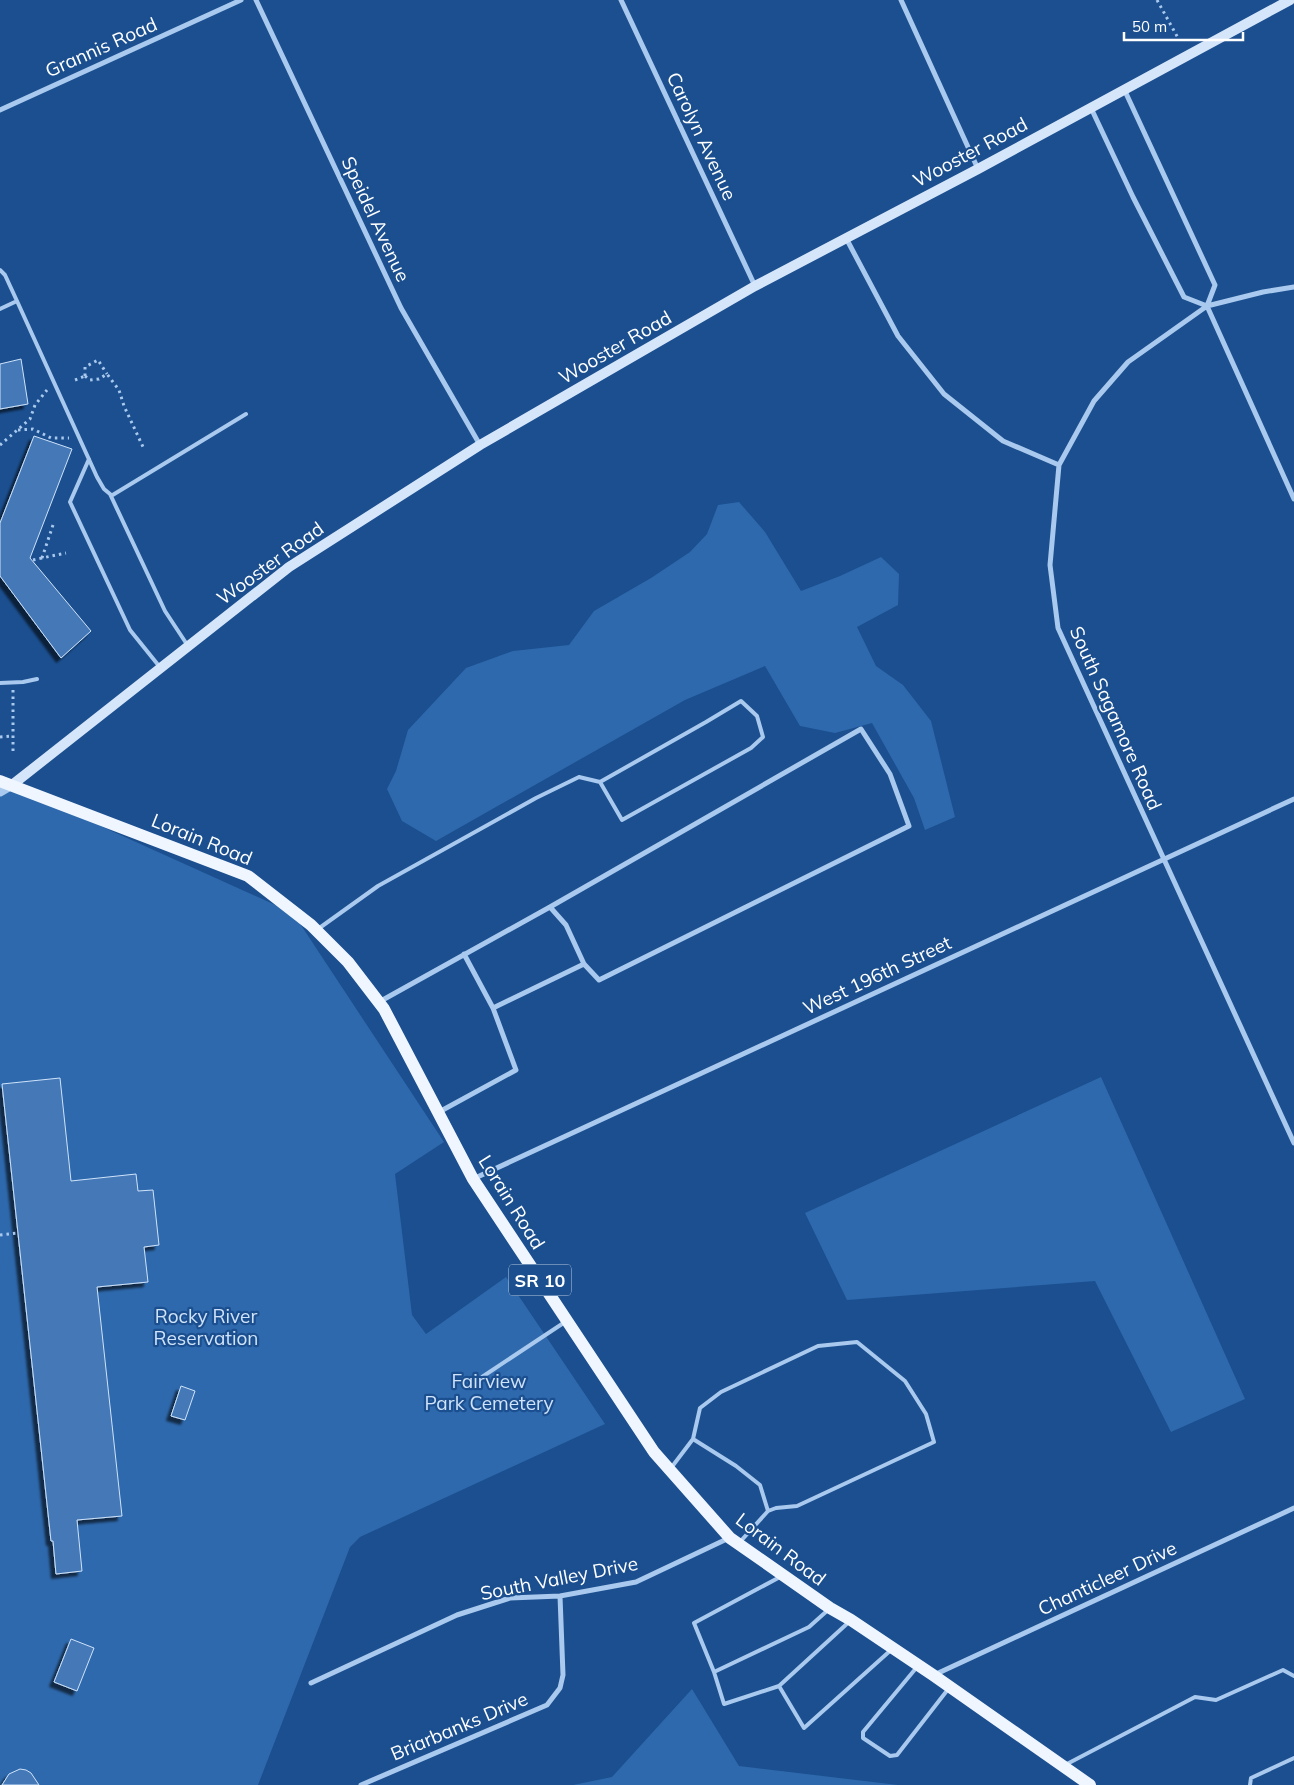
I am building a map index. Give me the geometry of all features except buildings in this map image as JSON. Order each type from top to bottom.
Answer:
[{"type":"main road","name":"Wooster Road","points":[[6,783],[160,668],[288,567],[480,445],[756,286],[978,169],[1290,0]]},
{"type":"main road","name":"Lorain Road","points":[[6,783],[248,876],[316,931],[348,962],[379,1002],[473,1179],[654,1452],[734,1541],[830,1608],[933,1675],[1090,1785]]},
{"type":"street","name":"Grannis Road","points":[[0,110],[242,0]]},
{"type":"street","name":"Speidel Avenue","points":[[256,0],[401,308],[480,445]]},
{"type":"street","name":"Carolyn Avenue","points":[[621,0],[756,286]]},
{"type":"street","points":[[901,0],[978,169]]},
{"type":"street","points":[[1124,89],[1216,285],[1207,306],[1294,499]]},
{"type":"street","points":[[1091,108],[1133,197],[1184,297],[1207,306],[1263,292],[1294,287]]},
{"type":"street","points":[[846,238],[898,336],[944,394],[1003,441],[1059,465]]},
{"type":"street","name":"South Sagamore Road","points":[[1207,306],[1128,362],[1094,401],[1059,465],[1050,565],[1058,628],[1294,1143]]},
{"type":"street","points":[[379,1002],[550,907],[861,729],[890,774],[909,826],[599,980],[584,964],[566,925],[550,907]]},
{"type":"street","name":"Wooster Road","points":[[0,792],[6,783]]},
{"type":"street","name":"West 196th Street","points":[[473,1179],[1294,799]]},
{"type":"street","points":[[438,1112],[516,1070],[493,1008],[464,954]]},
{"type":"street","points":[[493,1008],[584,964]]},
{"type":"street","name":"Chanticleer Drive","points":[[933,1675],[1294,1508]]},
{"type":"street","name":"South Valley Drive","points":[[311,1684],[457,1615],[510,1598],[560,1596],[636,1582],[734,1541]]},
{"type":"street","name":"Briarbanks Drive","points":[[362,1785],[547,1705],[560,1688],[563,1675],[560,1596]]},
{"type":"lane","points":[[0,270],[5,275],[89,459],[104,489],[110,494],[165,611],[188,646]]},
{"type":"lane","points":[[0,309],[17,301]]},
{"type":"lane","points":[[111,496],[246,414]]},
{"type":"lane","points":[[89,459],[70,502],[130,630],[160,668]]},
{"type":"lane","points":[[0,683],[37,679]]},
{"type":"lane","points":[[316,931],[378,886],[536,798],[579,777],[600,782],[741,701],[757,716],[763,737],[751,748],[622,820],[600,782]]},
{"type":"lane","points":[[482,1377],[567,1320]]},
{"type":"lane","points":[[669,1469],[694,1439],[700,1408],[721,1392],[818,1346],[857,1342],[905,1381],[926,1414],[934,1442],[797,1506],[776,1508],[768,1511],[734,1541]]},
{"type":"lane","points":[[694,1439],[736,1466],[760,1485],[768,1511]]},
{"type":"lane","points":[[784,1575],[694,1623],[714,1672],[724,1704],[779,1686],[851,1620]]},
{"type":"lane","points":[[714,1672],[808,1627],[830,1608]]},
{"type":"lane","points":[[779,1686],[804,1728],[893,1648]]},
{"type":"lane","points":[[919,1666],[863,1732],[863,1738],[890,1756],[897,1755],[950,1687]]},
{"type":"lane","points":[[1063,1766],[1194,1697],[1216,1700],[1283,1670],[1294,1676]]},
{"type":"lane","points":[[1250,1785],[1251,1778],[1294,1758]]},
{"type":"path","points":[[1156,0],[1178,38]]},
{"type":"path","points":[[85,376],[85,368],[98,360],[119,390],[124,406],[144,449]]},
{"type":"path","points":[[85,376],[90,380],[99,379],[107,374]]},
{"type":"path","points":[[75,380],[85,376]]},
{"type":"path","points":[[0,446],[30,419],[35,405],[46,390]]},
{"type":"path","points":[[17,430],[33,429],[51,438],[69,438]]},
{"type":"path","points":[[42,558],[53,525]]},
{"type":"path","points":[[33,560],[66,553]]},
{"type":"path","points":[[13,682],[13,753]]},
{"type":"path","points":[[0,737],[13,736]]},
{"type":"path","points":[[0,1235],[18,1233]]},
{"type":"green space","points":[[739,502],[765,532],[801,591],[881,557],[899,574],[898,605],[857,627],[876,666],[903,685],[931,721],[955,817],[925,830],[914,798],[872,723],[835,733],[800,726],[765,666],[685,700],[436,841],[402,821],[387,789],[396,771],[408,730],[466,668],[513,651],[569,645],[594,611],[651,578],[690,552],[707,534],[718,505]]},
{"type":"green space","name":"Rocky River Reservation","points":[[12,786],[293,913],[444,1142],[395,1174],[412,1315],[426,1334],[506,1277],[605,1424],[360,1537],[350,1547],[258,1785],[0,1785],[0,795]]},
{"type":"green space","points":[[1101,1077],[1245,1399],[1171,1432],[1095,1281],[847,1300],[805,1213]]},
{"type":"green space","points":[[692,1689],[739,1766],[898,1785],[573,1785],[612,1777]]},
{"type":"park label","name":"Fairview Park Cemetery","points":[[489,1392]]}]
